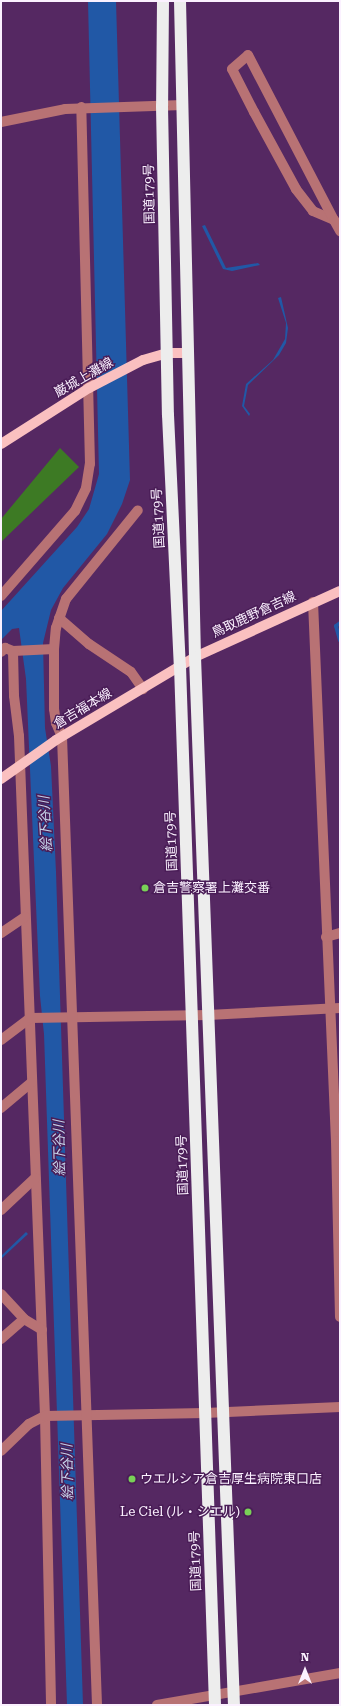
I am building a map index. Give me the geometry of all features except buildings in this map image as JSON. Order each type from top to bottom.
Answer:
[{"type":"highway","name":"国道179号","points":[[164,1],[162,106],[168,353],[168,415],[180,666],[215,1700]]},
{"type":"highway","points":[[180,1],[195,657],[234,1705]]},
{"type":"main road","name":"巌城上灘線","points":[[1,444],[92,386],[143,360],[168,353],[187,353]]},
{"type":"main road","name":"鳥取鹿野倉吉線","points":[[180,666],[195,657],[313,602],[340,592]]},
{"type":"main road","name":"倉吉福本線","points":[[1,780],[19,765],[59,738],[180,666]]},
{"type":"street","points":[[334,220],[313,211],[296,189],[254,112],[232,69],[248,55],[340,231]]},
{"type":"street","points":[[1,122],[83,107],[182,105]]},
{"type":"street","points":[[1,596],[75,511],[86,488],[91,446],[92,386],[83,107]]},
{"type":"street","points":[[97,1705],[82,1415],[59,738],[54,709],[54,649],[59,618],[66,599],[138,510]]},
{"type":"street","points":[[313,602],[329,1009],[338,1141],[340,1317]]},
{"type":"street","points":[[59,618],[89,644],[131,672],[143,689]]},
{"type":"street","points":[[51,1705],[45,1416],[32,1082],[34,1018],[25,917],[19,765],[5,648],[54,649]]},
{"type":"street","points":[[1,933],[25,917]]},
{"type":"street","points":[[326,937],[340,933]]},
{"type":"street","points":[[1,1040],[34,1018],[192,1013],[208,1014],[340,1008]]},
{"type":"street","points":[[1,1108],[32,1082]]},
{"type":"street","points":[[1,1210],[35,1178]]},
{"type":"street","points":[[1,1294],[24,1319],[42,1330]]},
{"type":"street","points":[[1,1339],[24,1319]]},
{"type":"street","points":[[1,1451],[29,1424],[45,1416],[205,1413],[340,1407]]},
{"type":"street","points":[[157,1705],[215,1700],[233,1692],[340,1673]]},
{"type":"green space","points":[[60,448],[79,467],[1,542],[1,519]]},
{"type":"water","name":"絵下谷川","points":[[88,1],[116,1],[130,480],[122,504],[107,534],[63,588],[51,610],[43,643],[45,728],[51,766],[56,872],[83,1705],[67,1705],[44,1034],[40,996],[26,679],[19,628],[12,629],[1,640],[1,611],[77,527],[89,509],[99,474]]},
{"type":"water","points":[[205,225],[226,268],[258,263],[260,265],[232,271],[223,269],[202,226]]},
{"type":"water","points":[[281,297],[288,328],[286,343],[279,355],[248,385],[244,406],[250,414],[249,416],[242,406],[246,384],[273,360],[285,339],[286,323],[278,298]]},
{"type":"water","points":[[26,1232],[28,1234],[1,1259],[1,1256]]},
{"type":"waterway","points":[[340,623],[336,626],[340,640]]},
{"type":"place","name":"倉吉警察署上灘交番","points":[[145,888]]},
{"type":"place","name":"ウエルシア倉吉厚生病院東口店","points":[[132,1479]]},
{"type":"place","name":"Le Ciel (ル・シエル)","points":[[248,1512]]}]
